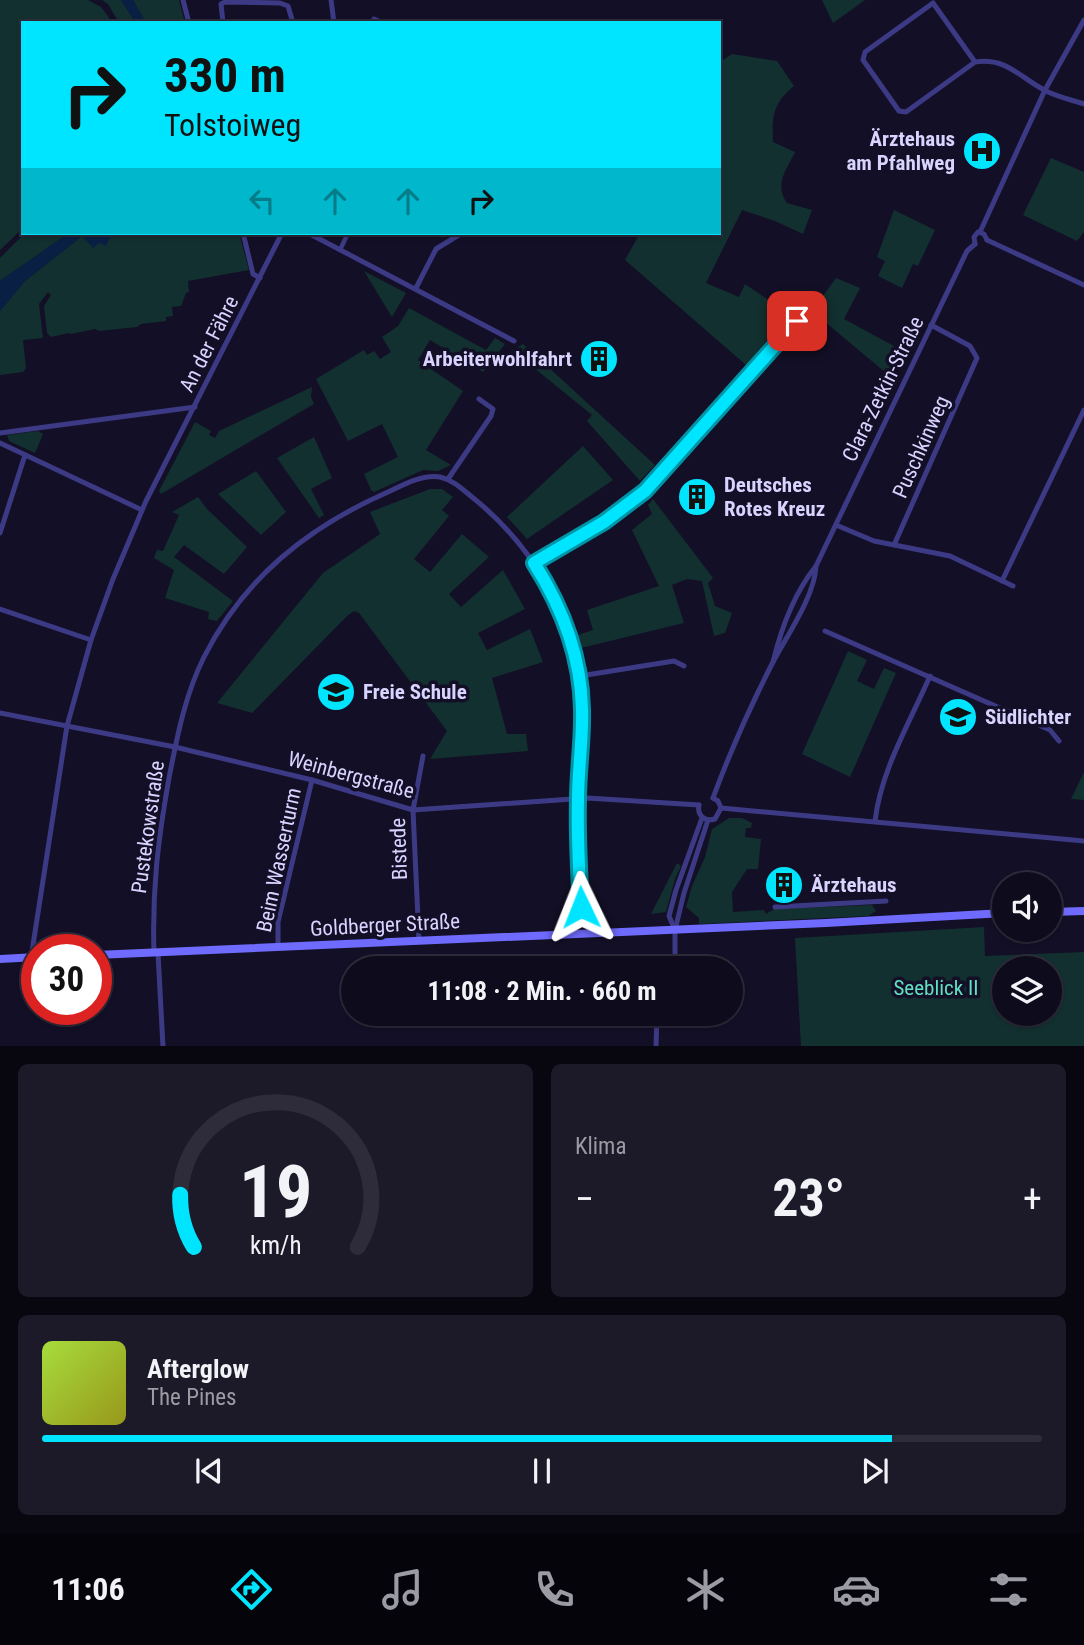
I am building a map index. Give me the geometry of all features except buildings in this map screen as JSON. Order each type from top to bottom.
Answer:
[{"type":"main road","points":[[1062,912],[1084,911]]},
{"type":"main road","name":"Goldberger Straße","points":[[112,954],[992,914]]},
{"type":"main road","points":[[0,959],[21,958]]},
{"type":"street","points":[[183,0],[188,21]]},
{"type":"street","points":[[331,0],[334,21]]},
{"type":"street","points":[[975,62],[934,1],[865,52],[863,60],[899,111],[906,112],[975,62],[998,61],[1045,90],[1084,104]]},
{"type":"street","points":[[223,21],[220,9],[225,2],[280,3],[288,6],[292,21]]},
{"type":"street","name":"Clara-Zetkin-Straße","points":[[713,798],[733,747],[814,582],[816,566],[967,251],[975,244],[974,236],[980,232],[1045,90],[1084,20]]},
{"type":"street","points":[[980,232],[986,235],[987,240],[1084,285]]},
{"type":"street","points":[[243,235],[253,274],[260,278]]},
{"type":"street","name":"An der Fähre","points":[[0,433],[195,407],[281,235]]},
{"type":"street","points":[[312,235],[514,341]]},
{"type":"street","points":[[340,250],[347,235]]},
{"type":"street","points":[[416,288],[436,249],[459,235]]},
{"type":"street","points":[[975,244],[981,246],[987,240]]},
{"type":"street","points":[[534,563],[594,529],[645,491],[797,321]]},
{"type":"street","name":"Puschkinweg","points":[[894,545],[978,358],[970,346],[931,325]]},
{"type":"street","points":[[479,399],[493,409],[491,416],[448,479],[503,524],[546,582],[567,628],[580,676],[582,736],[578,799],[581,907]]},
{"type":"street","points":[[37,934],[66,726],[91,640],[142,510],[195,407]]},
{"type":"street","points":[[1002,581],[1084,410]]},
{"type":"street","points":[[0,443],[142,510]]},
{"type":"street","points":[[0,533],[25,455]]},
{"type":"street","name":"Pustekowstraße","points":[[163,1046],[152,901],[157,848],[175,747],[189,691],[204,657],[239,603],[273,565],[307,536],[349,510],[425,477],[448,479]]},
{"type":"street","points":[[836,525],[863,538],[950,556],[1013,586]]},
{"type":"street","points":[[0,609],[91,640]]},
{"type":"street","points":[[825,631],[1050,730],[1059,741]]},
{"type":"street","points":[[580,676],[674,661],[684,666]]},
{"type":"street","points":[[875,821],[877,802],[930,676]]},
{"type":"street","name":"Weinbergstraße","points":[[0,713],[175,747],[312,780],[412,810],[578,799],[699,804]]},
{"type":"street","name":"Bistede","points":[[419,941],[412,810],[424,756]]},
{"type":"street","name":"Beim Wasserturm","points":[[278,947],[278,922],[312,780]]},
{"type":"street","points":[[713,798],[721,808],[718,817],[705,819],[698,811],[699,804],[704,799],[713,798]]},
{"type":"street","points":[[721,808],[1084,841]]},
{"type":"street","points":[[675,956],[675,930],[705,819]]},
{"type":"street","points":[[775,907],[886,901]]},
{"type":"street","points":[[656,1046],[657,1026]]},
{"type":"green space","points":[[0,0],[88,0],[101,7],[112,21],[21,21],[21,230],[0,250]]},
{"type":"green space","points":[[102,0],[121,0],[135,21],[118,21],[108,4]]},
{"type":"green space","points":[[133,0],[179,0],[184,21],[145,21]]},
{"type":"green space","points":[[822,0],[865,0],[833,23]]},
{"type":"green space","points":[[732,54],[777,61],[794,86],[782,98],[775,111],[773,142],[795,152],[781,184],[787,203],[812,210],[803,234],[742,210],[706,283],[739,297],[745,284],[789,314],[746,365],[625,260],[639,235],[721,235],[721,58],[723,60]]},
{"type":"green space","points":[[1051,158],[1084,172],[1084,232],[1077,241],[1023,215]]},
{"type":"green space","points":[[894,210],[935,230],[918,266],[913,264],[902,288],[878,276],[885,261],[877,257]]},
{"type":"green space","points":[[23,235],[66,235],[0,281],[0,258]]},
{"type":"green space","points":[[240,235],[249,270],[188,281],[189,292],[186,293],[181,306],[172,307],[173,316],[166,317],[166,321],[51,337],[47,333],[44,306],[51,295],[48,292],[39,304],[43,338],[23,340],[26,368],[23,372],[0,375],[0,311],[25,281],[82,236],[106,245],[110,236]]},
{"type":"green space","points":[[364,271],[406,293],[392,317]]},
{"type":"green space","points":[[836,278],[860,288],[844,319],[905,352],[892,378],[812,311]]},
{"type":"green space","points":[[409,308],[486,350],[495,338],[505,344],[483,372],[430,340],[418,360],[463,391],[426,450],[451,465],[438,471],[423,470],[374,492],[364,474],[398,457],[382,424],[348,441],[316,379],[364,350],[367,355],[374,351],[380,359],[391,352],[382,337],[398,326]]},
{"type":"green space","points":[[523,344],[655,465],[640,481],[587,421],[592,415],[512,350]]},
{"type":"green space","points":[[312,387],[311,397],[314,404],[161,494],[159,491],[195,422],[211,431],[209,435],[215,438],[219,431]]},
{"type":"green space","points":[[38,431],[43,434],[35,453],[9,441],[7,435]]},
{"type":"green space","points":[[314,437],[332,478],[311,489],[324,515],[319,518],[277,458]]},
{"type":"green space","points":[[583,446],[613,480],[527,539],[507,517]]},
{"type":"green space","points":[[256,471],[286,512],[261,535],[218,494]]},
{"type":"green space","points":[[430,489],[442,489],[453,497],[442,510],[449,516],[414,559],[430,572],[462,534],[489,557],[449,594],[461,607],[503,570],[525,609],[478,633],[487,650],[530,629],[543,662],[492,678],[507,734],[526,734],[528,751],[430,759],[447,731],[359,613],[354,611],[252,713],[217,703],[323,573],[380,534],[370,512]]},
{"type":"green space","points":[[198,497],[247,547],[224,574],[184,545],[174,557],[233,601],[217,621],[208,619],[209,612],[165,598],[174,570],[154,558],[157,550],[163,551],[179,515],[172,512]]},
{"type":"green space","points":[[653,499],[713,578],[708,583],[715,606],[732,613],[725,633],[714,636],[702,581],[687,579],[672,585],[684,623],[581,648],[578,635],[593,630],[587,610],[659,586],[632,530],[652,514],[648,505]]},
{"type":"green space","points":[[848,651],[867,660],[857,681],[874,689],[884,668],[896,673],[850,777],[802,754]]},
{"type":"green space","points":[[1084,772],[1084,800],[1071,799]]},
{"type":"green space","points":[[729,818],[742,818],[752,823],[751,828],[746,828],[745,837],[761,839],[758,869],[747,869],[732,892],[733,912],[764,910],[766,914],[774,909],[872,905],[876,911],[868,916],[699,924],[699,918],[686,907],[705,857],[712,829]]},
{"type":"green space","points":[[677,863],[681,866],[666,912],[651,914]]},
{"type":"green space","name":"Seeblick II","points":[[984,927],[985,956],[1084,952],[1084,1046],[801,1046],[795,938]]},
{"type":"water","points":[[121,0],[133,0],[145,21],[135,21]]},
{"type":"water","points":[[66,235],[111,235],[106,246],[100,243],[93,248],[82,236],[25,281],[0,311],[0,281]]},
{"type":"place","name":"Ärztehaus am Pfahlweg","points":[[982,151]]},
{"type":"place","name":"Arbeiterwohlfahrt","points":[[599,359]]},
{"type":"place","name":"Deutsches Rotes Kreuz","points":[[697,497]]},
{"type":"place","name":"Freie Schule","points":[[336,692]]},
{"type":"place","name":"Südlichter","points":[[958,717]]},
{"type":"place","name":"Ärztehaus","points":[[784,885]]},
{"type":"route","points":[[581,907],[578,799],[582,736],[580,676],[567,628],[534,563],[604,522],[645,491],[797,321]]}]
